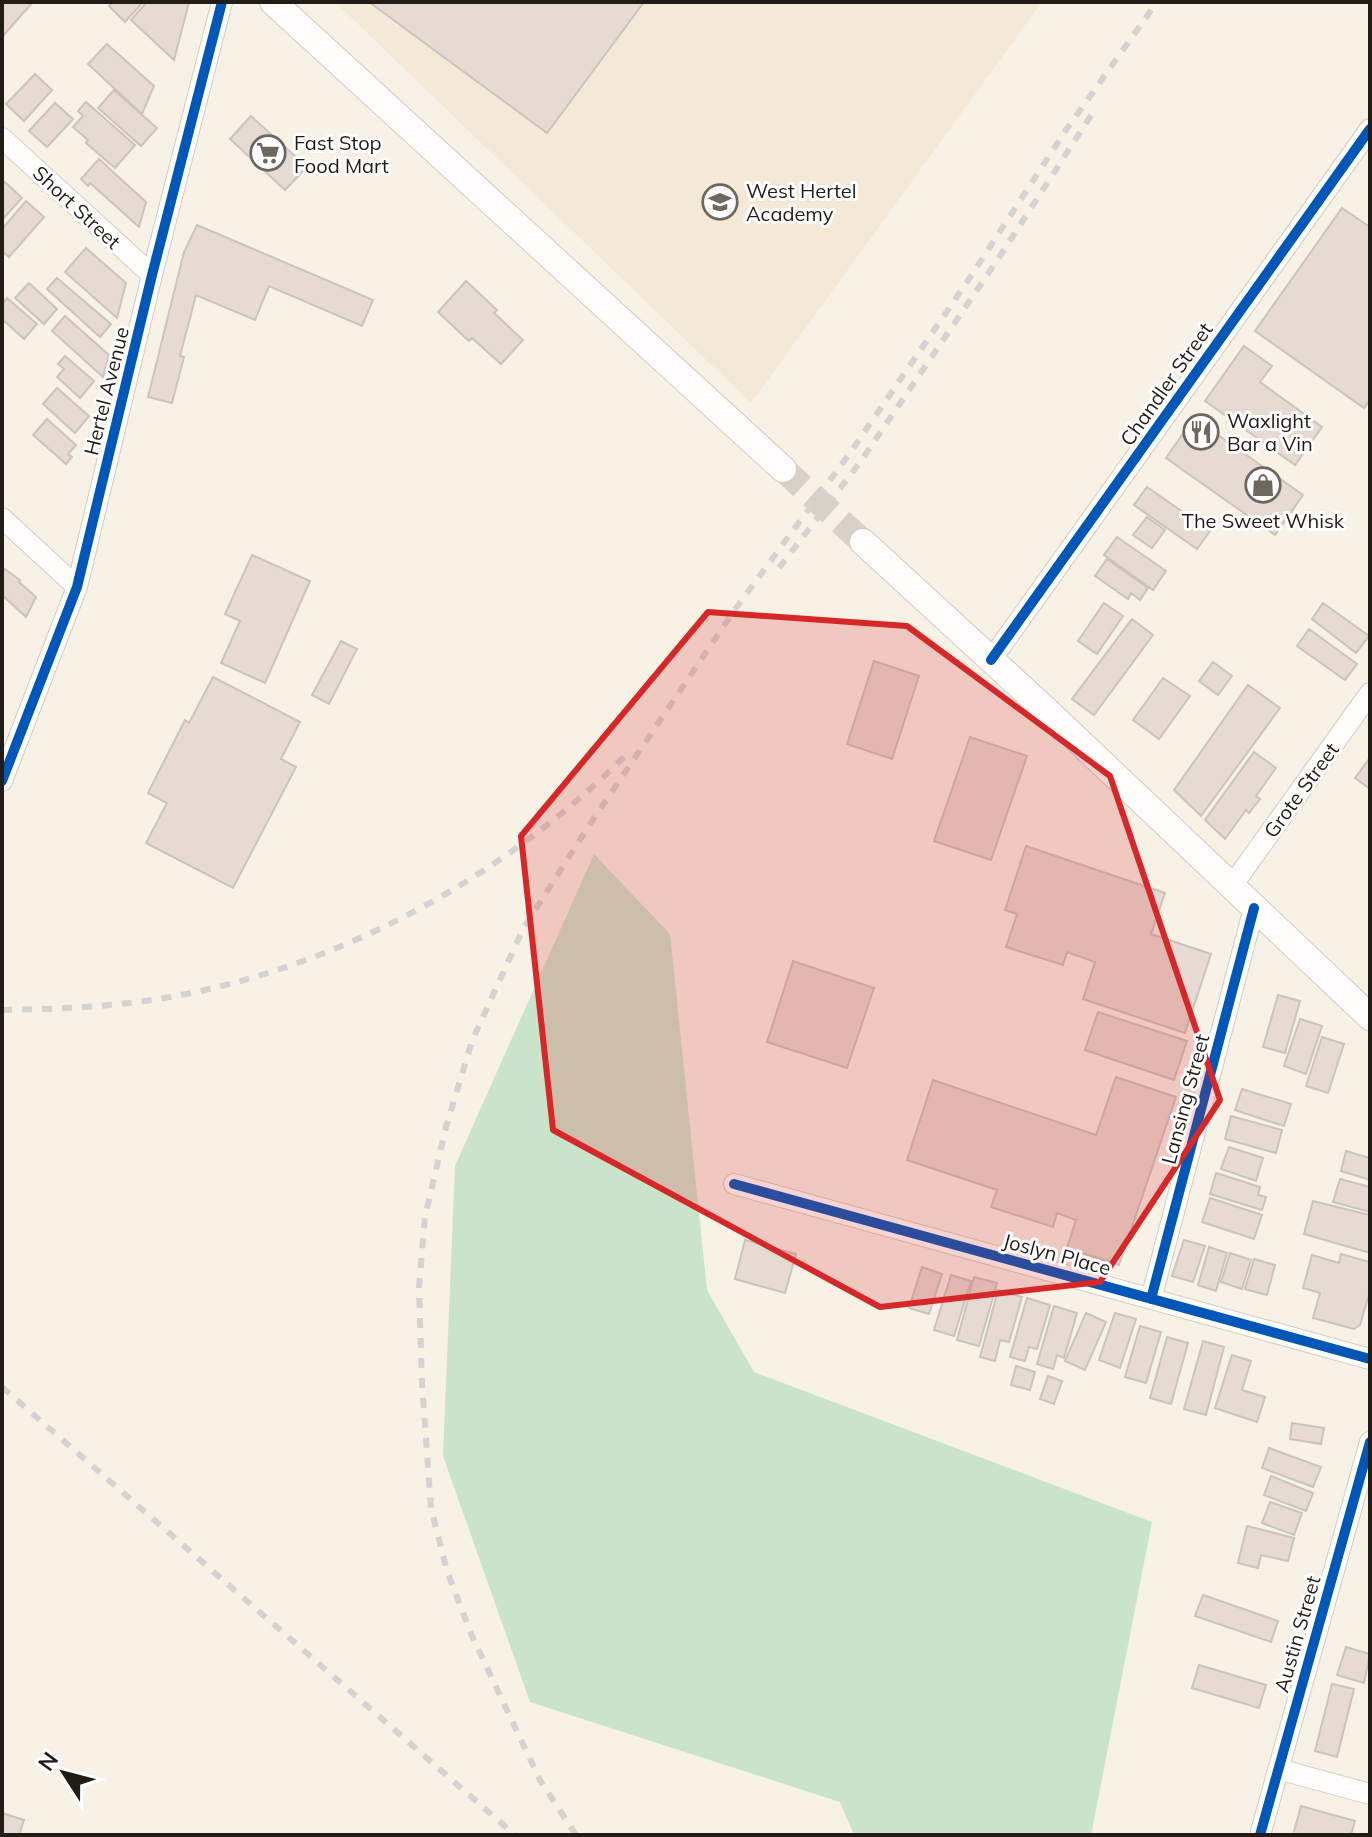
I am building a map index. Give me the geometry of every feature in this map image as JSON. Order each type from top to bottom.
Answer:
[{"type":"main road","points":[[273,2],[783,469]]},
{"type":"main road","points":[[863,542],[1370,1017]]},
{"type":"street","name":"Hertel Avenue","points":[[2,781],[77,587],[222,2]]},
{"type":"street","name":"Chandler Street","points":[[991,660],[1370,129]]},
{"type":"street","name":"Short Street","points":[[2,138],[152,275]]},
{"type":"street","points":[[2,518],[77,587]]},
{"type":"street","name":"Grote Street","points":[[1231,887],[1370,693]]},
{"type":"street","name":"Lansing Street","points":[[1151,1299],[1254,908]]},
{"type":"street","name":"Joslyn Place","points":[[734,1184],[1370,1359]]},
{"type":"street","name":"Austin Street","points":[[1260,1835],[1362,1505],[1370,1442]]},
{"type":"street","points":[[1278,1769],[1370,1794]]},
{"type":"highlighted area","points":[[708,612],[907,626],[1110,776],[1220,1100],[1100,1282],[880,1307],[553,1130],[521,836]]},
{"type":"shaded area","name":"West Hertel Academy","points":[[335,2],[1042,2],[751,403]]},
{"type":"green space","points":[[594,854],[670,934],[707,1290],[754,1372],[1152,1522],[1091,1835],[854,1835],[840,1802],[530,1702],[443,1456],[455,1166]]},
{"type":"building","points":[[2,2],[33,2],[2,37]]},
{"type":"building","points":[[113,2],[143,2],[125,22],[109,6]]},
{"type":"building","points":[[147,2],[189,2],[174,60],[131,20]]},
{"type":"building","points":[[369,2],[644,2],[547,133]]},
{"type":"building","points":[[107,44],[154,86],[142,114],[88,64]]},
{"type":"building","points":[[35,74],[52,90],[24,121],[6,104]]},
{"type":"building","points":[[114,90],[157,128],[141,146],[98,108]]},
{"type":"building","points":[[86,102],[135,145],[115,168],[73,127],[83,116],[78,111]]},
{"type":"building","points":[[55,103],[73,119],[47,147],[29,131]]},
{"type":"building","name":"Fast Stop Food Mart","points":[[251,116],[307,167],[285,190],[230,139]]},
{"type":"building","points":[[99,159],[146,202],[139,227],[90,183],[88,186],[81,179]]},
{"type":"building","points":[[5,182],[22,198],[2,220],[2,186]]},
{"type":"building","points":[[26,201],[44,217],[9,257],[2,251],[2,229]]},
{"type":"building","points":[[1342,208],[1370,227],[1370,400],[1364,408],[1255,331]]},
{"type":"building","points":[[197,225],[373,300],[362,326],[269,286],[255,320],[196,295],[172,403],[148,397],[184,252]]},
{"type":"building","points":[[86,248],[126,283],[117,318],[65,272]]},
{"type":"building","points":[[57,278],[111,324],[100,337],[47,289]]},
{"type":"building","points":[[466,281],[523,340],[501,364],[472,338],[469,341],[438,312]]},
{"type":"building","points":[[29,283],[57,309],[44,324],[15,298]]},
{"type":"building","points":[[7,298],[37,324],[24,339],[2,319],[2,304]]},
{"type":"building","points":[[65,316],[109,355],[103,377],[52,331]]},
{"type":"building","points":[[1244,346],[1272,366],[1260,382],[1322,427],[1295,465],[1205,401]]},
{"type":"building","points":[[65,356],[94,381],[80,398],[57,377],[64,369],[58,364]]},
{"type":"building","points":[[57,388],[89,416],[75,433],[43,404]]},
{"type":"building","points":[[1194,418],[1303,495],[1275,535],[1166,458]]},
{"type":"building","points":[[47,419],[76,445],[68,454],[72,457],[66,464],[33,435]]},
{"type":"building","points":[[1147,487],[1210,531],[1197,549],[1134,505]]},
{"type":"building","points":[[1147,517],[1165,530],[1152,548],[1133,535]]},
{"type":"building","points":[[1117,537],[1166,571],[1153,590],[1104,555]]},
{"type":"building","points":[[252,555],[310,581],[265,683],[221,663],[240,621],[225,614]]},
{"type":"building","points":[[1107,559],[1148,588],[1140,600],[1131,593],[1128,599],[1095,576]]},
{"type":"building","points":[[2,567],[36,597],[26,617],[2,595]]},
{"type":"building","points":[[1104,603],[1123,616],[1097,654],[1078,641]]},
{"type":"building","points":[[1323,603],[1369,636],[1356,653],[1312,619]]},
{"type":"building","points":[[1132,619],[1153,635],[1094,715],[1072,699]]},
{"type":"building","points":[[1309,629],[1357,664],[1345,680],[1297,646]]},
{"type":"building","points":[[341,641],[357,649],[329,704],[312,695]]},
{"type":"building","points":[[874,661],[919,676],[892,759],[847,744]]},
{"type":"building","points":[[1213,662],[1232,676],[1218,695],[1199,681]]},
{"type":"building","points":[[213,677],[300,722],[281,759],[296,767],[233,888],[146,843],[167,803],[148,793],[185,720],[189,723]]},
{"type":"building","points":[[1163,678],[1190,696],[1159,739],[1133,720]]},
{"type":"building","points":[[1248,685],[1280,708],[1201,816],[1174,790]]},
{"type":"building","points":[[970,737],[1027,756],[991,860],[934,841]]},
{"type":"building","points":[[1254,752],[1276,768],[1256,796],[1260,799],[1249,813],[1246,810],[1225,839],[1205,820]]},
{"type":"building","points":[[1370,760],[1370,789],[1355,778]]},
{"type":"building","points":[[1026,846],[1165,893],[1151,934],[1211,954],[1185,1033],[1083,999],[1095,962],[1067,952],[1063,965],[1006,947],[1017,914],[1005,910]]},
{"type":"building","points":[[793,961],[874,988],[847,1068],[767,1042]]},
{"type":"building","points":[[1278,995],[1300,1001],[1285,1053],[1263,1047]]},
{"type":"building","points":[[1098,1012],[1187,1041],[1174,1080],[1085,1050]]},
{"type":"building","points":[[1300,1019],[1322,1026],[1306,1074],[1284,1066]]},
{"type":"building","points":[[1322,1037],[1344,1044],[1328,1093],[1306,1086]]},
{"type":"building","points":[[1116,1077],[1176,1097],[1119,1265],[1067,1248],[1076,1220],[1057,1213],[1053,1227],[991,1207],[997,1190],[907,1160],[933,1080],[1096,1135]]},
{"type":"building","points":[[1242,1089],[1291,1104],[1284,1126],[1235,1110]]},
{"type":"building","points":[[1231,1116],[1282,1130],[1276,1153],[1225,1139]]},
{"type":"building","points":[[1229,1147],[1263,1158],[1256,1181],[1221,1169]]},
{"type":"building","points":[[1346,1151],[1370,1158],[1370,1180],[1341,1171]]},
{"type":"building","points":[[1216,1173],[1260,1187],[1258,1195],[1266,1197],[1262,1210],[1210,1194]]},
{"type":"building","points":[[1340,1179],[1370,1187],[1370,1212],[1333,1202]]},
{"type":"building","points":[[1210,1198],[1262,1215],[1254,1239],[1202,1222]]},
{"type":"building","points":[[1313,1201],[1370,1215],[1370,1253],[1304,1234]]},
{"type":"building","points":[[745,1240],[796,1254],[785,1293],[735,1279]]},
{"type":"building","points":[[1184,1240],[1205,1246],[1193,1282],[1172,1276]]},
{"type":"building","points":[[1209,1247],[1227,1253],[1216,1291],[1198,1285]]},
{"type":"building","points":[[1230,1253],[1251,1260],[1242,1289],[1221,1282]]},
{"type":"building","points":[[1341,1254],[1370,1262],[1370,1291],[1360,1325],[1354,1329],[1313,1318],[1320,1293],[1303,1288],[1312,1255],[1339,1263]]},
{"type":"building","points":[[1254,1259],[1275,1265],[1267,1295],[1245,1289]]},
{"type":"building","points":[[922,1267],[942,1274],[929,1314],[909,1308]]},
{"type":"building","points":[[951,1275],[971,1281],[954,1336],[934,1330]]},
{"type":"building","points":[[974,1277],[997,1283],[979,1346],[957,1340]]},
{"type":"building","points":[[998,1290],[1022,1297],[1009,1342],[1000,1340],[995,1361],[980,1357]]},
{"type":"building","points":[[1027,1298],[1050,1305],[1037,1349],[1029,1347],[1025,1361],[1010,1357]]},
{"type":"building","points":[[1054,1306],[1077,1313],[1064,1358],[1057,1355],[1053,1369],[1037,1364]]},
{"type":"building","points":[[1086,1313],[1106,1322],[1085,1370],[1065,1361]]},
{"type":"building","points":[[1115,1313],[1136,1319],[1120,1368],[1099,1360]]},
{"type":"building","points":[[1140,1326],[1161,1332],[1146,1383],[1125,1377]]},
{"type":"building","points":[[1167,1337],[1188,1343],[1171,1404],[1150,1398]]},
{"type":"building","points":[[1203,1341],[1224,1347],[1206,1415],[1184,1409]]},
{"type":"building","points":[[1232,1355],[1251,1361],[1242,1390],[1265,1397],[1257,1422],[1215,1408]]},
{"type":"building","points":[[1016,1366],[1035,1372],[1030,1390],[1011,1385]]},
{"type":"building","points":[[1048,1376],[1062,1381],[1054,1404],[1040,1399]]},
{"type":"building","points":[[1292,1423],[1324,1428],[1321,1444],[1290,1439]]},
{"type":"building","points":[[1269,1448],[1321,1467],[1313,1487],[1262,1468]]},
{"type":"building","points":[[1271,1476],[1313,1493],[1306,1511],[1264,1495]]},
{"type":"building","points":[[1270,1502],[1302,1513],[1294,1535],[1262,1523]]},
{"type":"building","points":[[1247,1526],[1294,1538],[1288,1561],[1261,1555],[1258,1568],[1238,1563]]},
{"type":"building","points":[[1203,1595],[1278,1621],[1271,1642],[1195,1616]]},
{"type":"building","points":[[1346,1647],[1370,1654],[1364,1683],[1337,1675]]},
{"type":"building","points":[[1199,1665],[1266,1685],[1259,1708],[1192,1688]]},
{"type":"building","points":[[1332,1684],[1354,1689],[1337,1757],[1315,1751]]},
{"type":"building","points":[[1301,1806],[1355,1821],[1351,1835],[1293,1835]]},
{"type":"building","points":[[2,1813],[24,1820],[19,1835],[2,1835]]},
{"type":"tunnel","points":[[783,469],[863,542]]},
{"type":"railway","points":[[576,1835],[540,1780],[472,1636],[447,1571],[431,1508],[419,1287],[425,1217],[446,1127],[472,1041],[523,929],[588,827],[736,608],[850,453],[1066,130],[1157,2]]},
{"type":"railway","points":[[779,568],[861,461],[1092,114]]},
{"type":"railway","points":[[2,1010],[99,1006],[172,997],[256,976],[316,956],[373,932],[483,871],[534,835],[628,753]]},
{"type":"railway","points":[[2,1387],[515,1835]]},
{"type":"cycle path","points":[[2,781],[77,587],[222,2]]},
{"type":"cycle path","points":[[991,660],[1370,129]]},
{"type":"cycle path","points":[[1151,1299],[1254,908]]},
{"type":"cycle path","points":[[734,1184],[1370,1359]]},
{"type":"cycle path","points":[[1260,1835],[1370,1442]]},
{"type":"place","name":"Fast Stop Food Mart","points":[[268,153]]},
{"type":"place","name":"West Hertel Academy","points":[[720,202]]},
{"type":"place","name":"Waxlight Bar a Vin","points":[[1201,432]]},
{"type":"place","name":"The Sweet Whisk","points":[[1263,485]]}]
